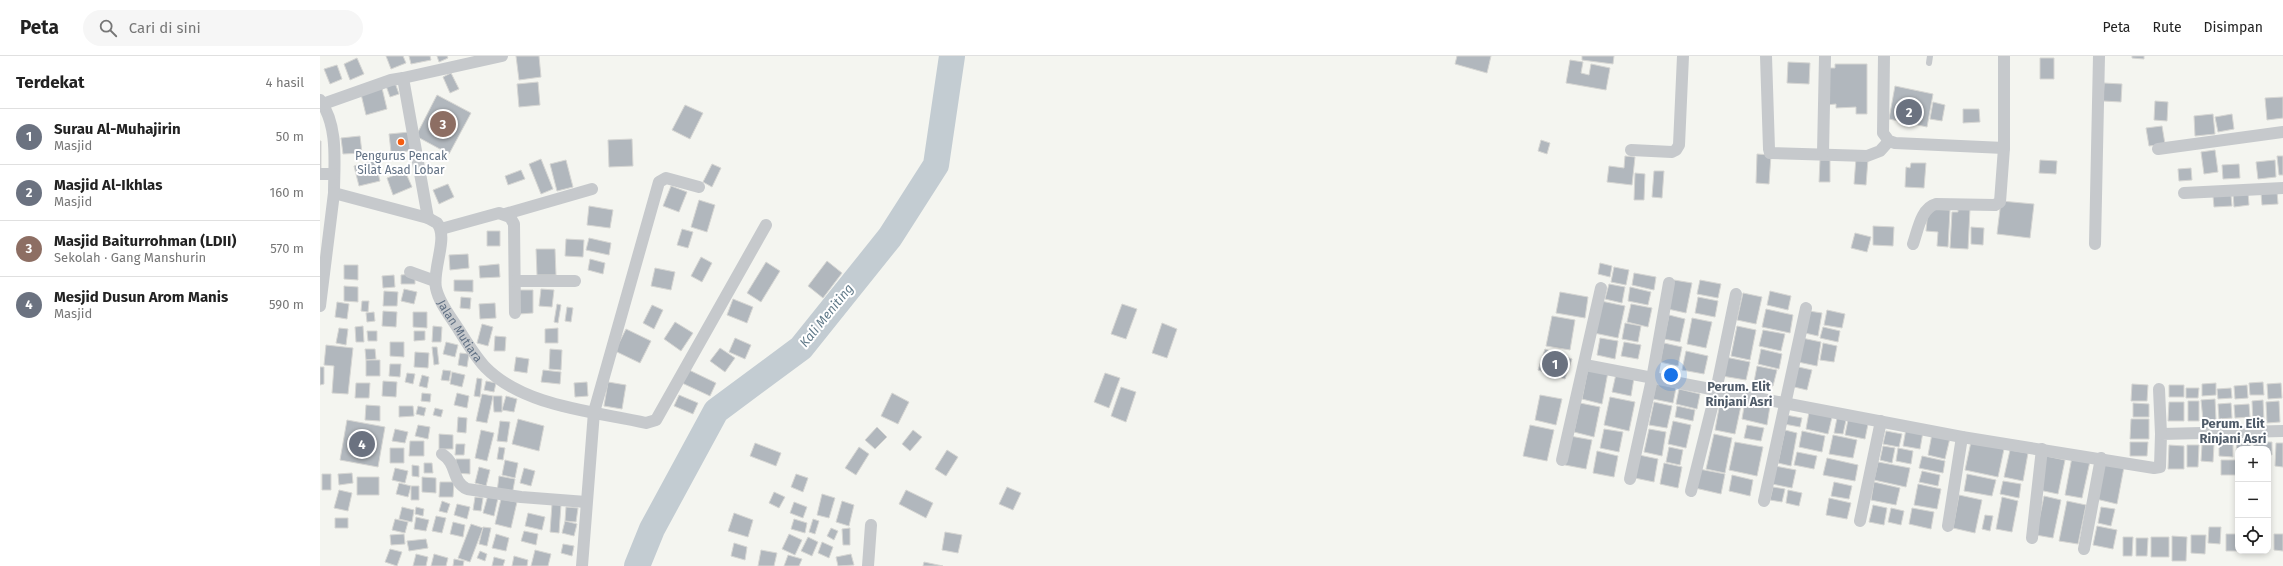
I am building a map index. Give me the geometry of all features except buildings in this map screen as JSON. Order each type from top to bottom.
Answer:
[{"type":"street","points":[[320,306],[334,193],[335,155],[325,126],[321,102],[391,80],[502,56]]},
{"type":"street","points":[[1631,150],[1672,152],[1676,150],[1679,144],[1683,56]]},
{"type":"street","points":[[1766,56],[1770,153],[1874,155],[1889,141]]},
{"type":"street","points":[[1823,153],[1825,56]]},
{"type":"street","points":[[1884,56],[1883,133],[1889,141],[1895,143],[2004,148]]},
{"type":"street","points":[[1913,244],[1925,211],[1929,206],[1936,204],[1995,205],[2000,202],[2004,148],[2004,56]]},
{"type":"street","points":[[2095,244],[2099,56]]},
{"type":"street","points":[[403,78],[428,218]]},
{"type":"street","points":[[2158,149],[2283,132]]},
{"type":"street","points":[[320,174],[334,174]]},
{"type":"street","points":[[582,566],[594,412],[659,182],[666,178],[699,187]]},
{"type":"street","points":[[2184,193],[2283,188]]},
{"type":"street","points":[[505,214],[592,189]]},
{"type":"street","points":[[334,193],[428,218],[435,221],[441,229],[499,213],[505,214],[511,218],[514,224],[515,313]]},
{"type":"street","name":"Jalan Mutiara","points":[[441,229],[435,281],[440,298],[469,346],[495,376],[529,396],[556,405],[646,423],[656,420],[766,224]]},
{"type":"street","points":[[410,272],[435,281]]},
{"type":"street","points":[[515,281],[575,281]]},
{"type":"street","points":[[1630,479],[1652,378],[1670,283]]},
{"type":"street","points":[[1562,460],[1585,365],[1601,288]]},
{"type":"street","points":[[1691,491],[1716,392],[1736,294]]},
{"type":"street","points":[[1764,501],[1784,403],[1806,308]]},
{"type":"street","points":[[1585,365],[1716,392],[1784,403],[1962,437],[2101,458],[2154,468],[2160,467],[2161,434],[2159,389]]},
{"type":"street","points":[[1860,522],[1881,421]]},
{"type":"street","points":[[2161,434],[2283,431]]},
{"type":"street","points":[[1948,526],[1962,437]]},
{"type":"street","points":[[2032,538],[2042,449]]},
{"type":"street","points":[[442,454],[450,459],[460,486],[467,489],[521,497],[586,502]]},
{"type":"street","points":[[2084,549],[2101,458]]},
{"type":"street","points":[[868,566],[872,525]]},
{"type":"lane","points":[[1929,63],[1930,56]]},
{"type":"waterway","name":"Kali Meniting","points":[[637,566],[652,529],[716,411],[801,348],[890,237],[936,165],[952,56]]},
{"type":"place","name":"Masjid Al-Ikhlas","points":[[1909,112]]},
{"type":"place","name":"Masjid Baiturrohman (LDII)","points":[[443,124]]},
{"type":"place","name":"Pengurus Pencak Silat Asad Lobar","points":[[401,142]]},
{"type":"place","name":"Surau Al-Muhajirin","points":[[1555,364]]},
{"type":"place","name":"Mesjid Dusun Arom Manis","points":[[362,444]]},
{"type":"district","name":"Perum. Elit Rinjani Asri","points":[[1739,394]]},
{"type":"district","name":"Perum. Elit Rinjani Asri","points":[[2233,430]]}]
